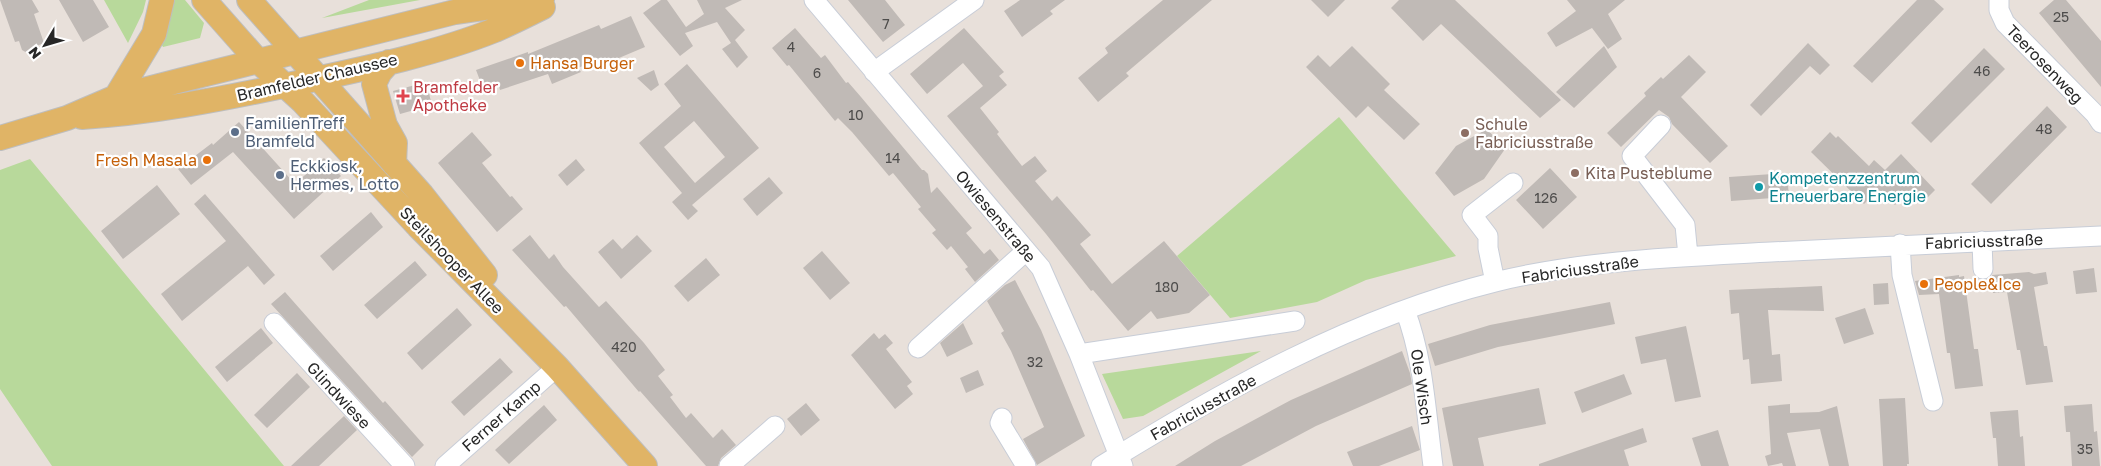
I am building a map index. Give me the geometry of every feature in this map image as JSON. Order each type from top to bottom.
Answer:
[{"type":"main road","points":[[116,97],[154,34],[162,0]]},
{"type":"main road","name":"Steilshooper Allee","points":[[204,0],[258,61],[286,85],[425,233],[557,367],[645,466]]},
{"type":"main road","name":"Steilshooper Allee","points":[[249,0],[317,79],[422,195],[557,367]]},
{"type":"main road","name":"Bramfelder Chaussee","points":[[0,138],[68,118],[116,97],[455,12],[542,0]]},
{"type":"main road","name":"Bramfelder Chaussee","points":[[68,118],[129,114],[317,79],[389,62],[496,30],[557,0]]},
{"type":"main road","points":[[389,62],[380,72],[374,84],[385,125],[395,143],[394,164]]},
{"type":"street","name":"Owiesenstraße","points":[[814,0],[1041,268],[1079,354],[1120,461]]},
{"type":"street","points":[[874,72],[974,0]]},
{"type":"street","name":"Teerosenweg","points":[[1999,0],[2000,10],[2005,23],[2095,114],[2101,123]]},
{"type":"street","points":[[1661,125],[1632,156],[1686,225],[1688,256]]},
{"type":"street","points":[[1495,282],[1488,248],[1488,236],[1472,215],[1513,183]]},
{"type":"street","name":"Fabriciusstraße","points":[[1102,466],[1120,461],[1281,364],[1346,333],[1405,310],[1495,282],[1570,268],[1688,256],[1900,244],[2101,236]]},
{"type":"street","points":[[1982,241],[1984,269]]},
{"type":"street","points":[[1900,244],[1902,275],[1933,400]]},
{"type":"street","points":[[918,348],[1026,251]]},
{"type":"street","name":"Ole Wisch","points":[[1405,310],[1420,360],[1433,466]]},
{"type":"street","points":[[1079,354],[1295,322]]},
{"type":"street","name":"Glindwiese","points":[[274,323],[405,466]]},
{"type":"street","name":"Ferner Kamp","points":[[444,466],[557,367]]},
{"type":"street","points":[[1002,418],[1000,423],[1004,433],[1026,466]]},
{"type":"street","points":[[729,466],[775,426]]},
{"type":"green space","points":[[104,0],[146,0],[143,12],[128,43]]},
{"type":"green space","points":[[173,0],[185,0],[204,23],[200,38],[163,47],[160,42]]},
{"type":"green space","points":[[369,0],[420,0],[322,18]]},
{"type":"green space","points":[[1339,117],[1456,256],[1366,280],[1317,302],[1230,318],[1177,256]]},
{"type":"green space","points":[[30,159],[284,466],[52,466],[0,389],[0,170]]},
{"type":"green space","points":[[1261,351],[1143,416],[1123,419],[1102,374]]},
{"type":"building","points":[[0,0],[32,0],[39,12],[34,14],[44,43],[34,47],[29,54],[22,50],[19,41],[15,42]]},
{"type":"building","points":[[59,0],[93,0],[109,27],[83,42]]},
{"type":"building","points":[[661,0],[667,0],[686,27],[704,14],[697,0],[742,0],[725,8],[745,30],[735,40],[748,57],[737,68],[722,49],[731,43],[717,22],[685,33],[693,46],[680,56],[643,13]]},
{"type":"building","points":[[848,0],[885,0],[905,25],[883,42]]},
{"type":"building","points":[[1020,0],[1065,0],[1050,11],[1053,14],[1022,37],[1004,11]]},
{"type":"building","points":[[1163,0],[1212,0],[1126,73],[1129,76],[1098,102],[1078,78],[1108,53],[1105,48]]},
{"type":"building","points":[[1311,0],[1345,0],[1328,17]]},
{"type":"building","points":[[1399,0],[1455,0],[1561,100],[1540,118],[1441,24],[1423,41],[1391,8]]},
{"type":"building","points":[[1567,0],[1625,0],[1608,14],[1622,39],[1608,49],[1592,28],[1556,47],[1547,33],[1576,11]]},
{"type":"building","points":[[1917,0],[1934,0],[1944,9],[1872,83],[1853,66]]},
{"type":"building","points":[[2054,0],[2066,0],[2101,41],[2101,87],[2039,13]]},
{"type":"building","points":[[631,16],[645,47],[607,63],[602,58],[578,68],[581,72],[552,84],[548,74],[500,90],[499,86],[484,91],[476,70],[528,52],[528,54],[599,25],[601,29]]},
{"type":"building","points":[[795,28],[821,58],[825,55],[846,83],[848,82],[922,170],[928,174],[931,193],[937,187],[972,228],[966,233],[984,254],[990,249],[999,260],[975,282],[965,269],[968,267],[951,246],[947,250],[932,233],[936,230],[918,209],[921,207],[893,173],[889,176],[852,132],[838,118],[835,121],[789,65],[787,66],[772,48]]},
{"type":"building","points":[[964,28],[1004,72],[999,76],[1007,85],[980,108],[1022,166],[1035,156],[1047,171],[1035,181],[1052,201],[1057,196],[1091,235],[1080,244],[1112,284],[1164,241],[1210,295],[1189,313],[1157,319],[1151,311],[1128,331],[1093,290],[1091,291],[947,116],[983,86],[963,63],[927,94],[910,74]]},
{"type":"building","points":[[1808,43],[1830,65],[1820,75],[1810,66],[1761,116],[1750,105]]},
{"type":"building","points":[[1352,46],[1390,84],[1384,90],[1420,124],[1404,140],[1368,106],[1356,118],[1306,67],[1318,55],[1330,67]]},
{"type":"building","points":[[1604,46],[1617,67],[1574,108],[1556,92]]},
{"type":"building","points":[[1984,48],[2005,69],[1931,143],[1911,123]]},
{"type":"building","points":[[1689,55],[1706,72],[1681,97],[1728,146],[1710,163],[1672,124],[1669,117],[1659,110],[1621,147],[1607,133],[1646,96],[1644,93],[1661,77],[1663,79]]},
{"type":"building","points":[[687,64],[759,148],[692,205],[698,211],[688,220],[672,202],[682,193],[639,143],[681,106],[664,84]],"holes":[[[694,121],[725,157],[695,183],[664,147]]]},
{"type":"building","points":[[654,70],[659,85],[651,91],[637,78]]},
{"type":"building","points":[[426,82],[432,105],[400,114],[393,91]]},
{"type":"building","points":[[2047,106],[2067,127],[1991,204],[1971,184]]},
{"type":"building","points":[[239,122],[295,184],[324,158],[341,176],[294,219],[233,152],[191,185],[178,169],[212,143],[213,145]]},
{"type":"building","points":[[1487,129],[1505,149],[1484,179],[1454,196],[1435,173],[1456,146]]},
{"type":"building","points":[[472,132],[492,155],[482,163],[510,197],[512,196],[523,209],[497,232],[438,163]]},
{"type":"building","points":[[1830,132],[1836,138],[1838,136],[1869,166],[1874,160],[1885,170],[1901,154],[1935,190],[1921,204],[1908,191],[1895,205],[1883,193],[1876,201],[1871,197],[1864,204],[1811,152]]},
{"type":"building","points":[[576,159],[585,170],[567,186],[558,175]]},
{"type":"building","points":[[1550,168],[1577,197],[1543,229],[1516,200]]},
{"type":"building","name":"Kompetenzzentrum Erneuerbare Energie","points":[[1787,173],[1789,197],[1731,201],[1729,177]]},
{"type":"building","points":[[769,177],[783,193],[757,216],[743,199]]},
{"type":"building","points":[[157,185],[180,214],[123,259],[101,231]]},
{"type":"building","points":[[205,194],[275,275],[264,285],[248,266],[182,321],[161,294],[226,241],[194,204]]},
{"type":"building","points":[[371,212],[383,227],[333,271],[320,256]]},
{"type":"building","points":[[530,235],[549,259],[554,254],[563,267],[599,307],[606,301],[644,343],[665,370],[658,376],[673,395],[670,397],[686,418],[691,413],[713,438],[722,429],[736,445],[721,458],[718,466],[706,466],[639,392],[566,306],[564,307],[512,250]]},
{"type":"building","points":[[637,235],[652,251],[621,279],[598,252],[613,239],[622,249]]},
{"type":"building","points":[[822,251],[850,283],[830,300],[803,268]]},
{"type":"building","points":[[706,258],[720,275],[688,302],[674,286]]},
{"type":"building","points":[[415,261],[427,275],[377,319],[364,305]]},
{"type":"building","points":[[2094,268],[2097,292],[2076,294],[2073,271]]},
{"type":"building","points":[[2029,272],[2034,274],[2046,272],[2048,284],[2034,287],[2044,346],[2047,346],[2053,382],[2026,385],[2020,350],[2017,350],[2007,292],[1993,293],[1992,275]]},
{"type":"building","points":[[1959,275],[1959,277],[1964,276],[1974,349],[1978,349],[1983,386],[1955,389],[1950,353],[1947,353],[1939,294],[1919,295],[1915,281]]},
{"type":"building","points":[[1015,280],[1041,330],[1085,436],[1037,465],[1023,439],[1044,427],[1011,351],[1001,333],[1004,331],[987,301],[1005,285]]},
{"type":"building","points":[[1888,283],[1889,304],[1874,305],[1873,284]]},
{"type":"building","points":[[1822,286],[1824,311],[1768,310],[1772,355],[1780,354],[1782,381],[1751,384],[1749,359],[1743,360],[1739,313],[1731,314],[1729,290]]},
{"type":"building","points":[[285,292],[383,403],[385,401],[424,445],[412,457],[271,304]]},
{"type":"building","points":[[1610,302],[1615,324],[1498,347],[1435,366],[1428,344],[1490,325]]},
{"type":"building","points":[[457,308],[472,325],[422,370],[407,353]]},
{"type":"building","points":[[1865,308],[1874,334],[1844,344],[1835,318]]},
{"type":"building","points":[[963,323],[973,344],[947,357],[940,343]]},
{"type":"building","points":[[1686,326],[1701,397],[1675,402],[1666,359],[1641,364],[1635,337]]},
{"type":"building","points":[[261,328],[273,343],[227,382],[215,367]]},
{"type":"building","points":[[874,333],[879,339],[885,334],[893,343],[886,349],[912,382],[907,386],[913,394],[895,409],[851,355]]},
{"type":"building","points":[[1402,351],[1412,384],[1316,426],[1241,466],[1175,466],[1215,441],[1291,400]]},
{"type":"building","points":[[500,358],[513,372],[464,416],[451,402]]},
{"type":"building","points":[[978,370],[984,385],[966,393],[960,378]]},
{"type":"building","points":[[297,373],[310,387],[267,428],[254,415]]},
{"type":"building","points":[[1624,374],[1632,394],[1582,413],[1574,392]]},
{"type":"building","points":[[1539,388],[1546,424],[1478,438],[1484,466],[1453,466],[1442,408]]},
{"type":"building","points":[[1905,398],[1909,464],[1907,466],[1883,466],[1879,399]]},
{"type":"building","points":[[806,403],[820,420],[801,436],[787,419]]},
{"type":"building","points":[[1790,404],[1790,413],[1819,412],[1837,406],[1849,466],[1829,466],[1820,429],[1787,433],[1796,466],[1783,466],[1782,463],[1768,466],[1765,456],[1771,454],[1768,406]]},
{"type":"building","points":[[2092,404],[2094,432],[2097,431],[2100,466],[2072,466],[2070,432],[2066,432],[2064,406]]},
{"type":"building","points":[[544,405],[557,420],[509,464],[495,450]]},
{"type":"building","points":[[2018,410],[2020,437],[2023,436],[2025,466],[1998,466],[1996,438],[1993,438],[1990,412]]},
{"type":"building","points":[[344,416],[357,430],[319,466],[291,466]]},
{"type":"building","points":[[1412,426],[1420,450],[1379,466],[1353,466],[1347,452]]},
{"type":"building","points":[[1643,428],[1647,442],[1624,450],[1629,466],[1539,466],[1539,464]]},
{"type":"building","points":[[1718,430],[1729,466],[1701,466],[1692,438]]},
{"type":"place","name":"Hansa Burger","points":[[520,63]]},
{"type":"place","name":"Bramfelder Apotheke","points":[[403,96]]},
{"type":"place","name":"FamilienTreff Bramfeld","points":[[235,132]]},
{"type":"place","name":"Schule Fabriciusstraße","points":[[1465,133]]},
{"type":"place","name":"Fresh Masala","points":[[207,160]]},
{"type":"place","name":"Kita Pusteblume","points":[[1575,173]]},
{"type":"place","name":"Eckkiosk, Hermes, Lotto","points":[[280,175]]},
{"type":"place","name":"Kompetenzzentrum Erneuerbare Energie","points":[[1759,187]]},
{"type":"place","name":"People&Ice","points":[[1924,284]]}]
